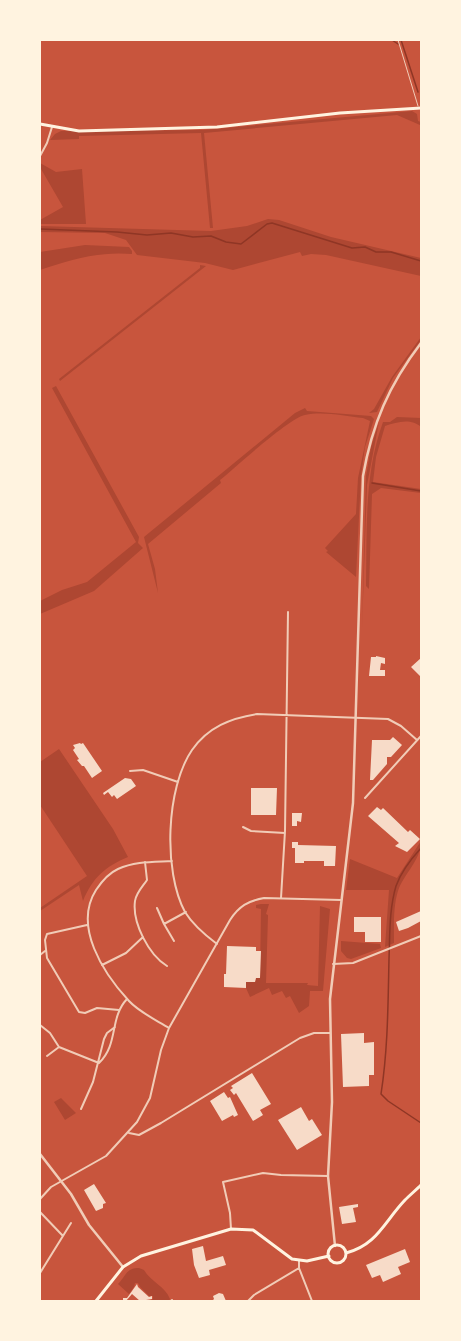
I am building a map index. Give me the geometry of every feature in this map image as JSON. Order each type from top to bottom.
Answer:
[{"type":"main road","points":[[40,124],[79,131],[217,127],[340,114],[420,108]]},
{"type":"main road","points":[[346,1253],[343,1248],[335,1246],[330,1249],[329,1256],[332,1261],[337,1263],[342,1261],[346,1253],[358,1249],[376,1237],[405,1200],[421,1185]]},
{"type":"main road","points":[[96,1301],[123,1266],[141,1256],[188,1244],[231,1230],[252,1230],[289,1257],[298,1261],[329,1256]]},
{"type":"street","points":[[40,156],[47,143],[52,127]]},
{"type":"street","points":[[335,1246],[328,1176],[332,1102],[330,999],[353,803],[357,717],[361,502],[363,476],[368,447],[385,400],[404,366],[421,343]]},
{"type":"street","points":[[281,898],[285,833],[288,612]]},
{"type":"street","points":[[217,944],[198,929],[186,912],[176,884],[172,861],[173,804],[178,782],[185,761],[193,749],[211,730],[238,717],[257,714],[357,717],[388,719],[395,722],[417,740]]},
{"type":"street","points":[[365,798],[421,736]]},
{"type":"street","points":[[130,771],[143,770],[178,782]]},
{"type":"street","points":[[243,827],[251,831],[285,833]]},
{"type":"street","points":[[169,1028],[127,999],[102,965],[87,925],[88,906],[92,896],[101,882],[118,869],[135,863],[172,861]]},
{"type":"street","points":[[145,862],[147,880],[137,894],[135,901],[137,922],[158,961],[167,966]]},
{"type":"street","points":[[40,1197],[51,1187],[89,1167],[106,1156],[129,1132],[140,1117],[150,1098],[161,1050],[169,1028],[230,920],[240,906],[252,900],[264,898],[341,900]]},
{"type":"street","points":[[156,908],[174,941]]},
{"type":"street","points":[[164,924],[186,912]]},
{"type":"street","points":[[87,925],[47,934],[45,940],[45,951],[47,958],[79,1012],[85,1013],[97,1008],[119,1010]]},
{"type":"street","points":[[333,964],[353,963],[421,936]]},
{"type":"street","points":[[102,965],[126,953],[144,937]]},
{"type":"street","points":[[40,955],[45,951]]},
{"type":"street","points":[[99,1063],[106,1056],[119,1010],[127,999]]},
{"type":"street","points":[[41,1027],[50,1033],[59,1047],[99,1063]]},
{"type":"street","points":[[81,1108],[93,1082],[104,1039],[107,1033],[115,1027]]},
{"type":"street","points":[[129,1132],[139,1135],[158,1125],[300,1038],[314,1033],[330,1033]]},
{"type":"street","points":[[48,1056],[59,1047]]},
{"type":"street","points":[[40,1154],[61,1181],[89,1225],[123,1266]]},
{"type":"street","points":[[231,1230],[230,1213],[223,1182],[263,1173],[328,1176]]},
{"type":"street","points":[[40,1212],[63,1236]]},
{"type":"street","points":[[40,1273],[71,1223]]},
{"type":"street","points":[[298,1261],[298,1268],[312,1301]]},
{"type":"street","points":[[248,1301],[254,1295],[298,1268]]},
{"type":"lane","points":[[398,40],[420,108]]},
{"type":"shaded area","points":[[412,111],[417,114],[418,121],[421,122],[421,134],[420,125],[397,115],[204,133],[213,228],[210,228],[201,133],[79,136],[79,139],[50,140],[55,134],[61,131],[203,130]]},
{"type":"shaded area","points":[[40,163],[56,172],[82,169],[86,224],[40,224],[40,220],[63,207],[41,169]]},
{"type":"shaded area","points":[[268,219],[279,220],[331,237],[421,258],[421,276],[326,255],[311,254],[302,256],[300,252],[233,270],[205,263],[137,255],[126,240],[105,233],[40,232],[40,226],[211,231],[247,226]]},
{"type":"shaded area","points":[[85,245],[129,247],[132,254],[120,253],[96,255],[40,270],[40,252]]},
{"type":"shaded area","points":[[200,265],[206,266],[60,381],[59,379],[200,268]]},
{"type":"shaded area","points":[[421,337],[421,340],[393,378],[377,412],[369,413],[374,409],[392,377]]},
{"type":"shaded area","points":[[56,386],[139,537],[138,543],[143,548],[94,591],[40,614],[40,601],[62,590],[87,582],[136,542],[52,388]]},
{"type":"shaded area","points":[[305,408],[307,411],[371,416],[374,419],[365,447],[361,476],[356,577],[326,552],[328,551],[325,548],[356,514],[358,478],[370,421],[363,418],[341,415],[312,414],[297,418],[275,433],[220,480],[221,483],[148,544],[155,569],[158,593],[144,537],[295,413]]},
{"type":"shaded area","points":[[397,417],[421,418],[421,427],[413,422],[399,422],[385,426],[376,457],[373,482],[421,489],[421,493],[381,488],[372,494],[369,589],[366,586],[367,523],[372,462],[383,422],[390,422]]},
{"type":"shaded area","points":[[379,422],[367,485],[362,628],[366,476],[371,447]]},
{"type":"shaded area","points":[[59,749],[113,829],[128,857],[113,864],[95,879],[83,901],[79,885],[40,911],[40,908],[87,876],[40,805],[40,762]]},
{"type":"shaded area","points":[[421,841],[418,855],[396,897],[394,943],[385,947],[389,890],[346,890],[350,859],[397,878]]},
{"type":"shaded area","points":[[269,904],[266,914],[268,915],[266,983],[308,983],[307,985],[318,986],[320,906],[330,909],[323,991],[310,991],[309,1006],[299,1013],[290,996],[286,998],[282,991],[272,995],[269,988],[250,997],[246,988],[246,982],[255,982],[256,978],[260,978],[261,909],[256,908],[256,905]]},
{"type":"shaded area","points":[[341,941],[380,944],[381,948],[351,959],[347,958],[341,951]]},
{"type":"shaded area","points":[[61,1098],[76,1113],[65,1120],[54,1102]]},
{"type":"shaded area","points":[[139,1268],[144,1270],[150,1278],[165,1291],[170,1299],[169,1301],[149,1301],[153,1299],[153,1296],[149,1296],[138,1283],[135,1283],[129,1294],[118,1284],[131,1269]]},
{"type":"building","points":[[376,656],[385,658],[385,664],[381,663],[380,670],[385,670],[385,676],[369,676],[371,657]]},
{"type":"building","points":[[421,658],[421,677],[411,667]]},
{"type":"building","points":[[393,737],[402,745],[391,757],[387,757],[387,764],[373,780],[370,780],[372,740],[390,740]]},
{"type":"building","points":[[83,743],[102,771],[92,778],[84,766],[82,766],[77,760],[79,759],[73,750],[75,748],[73,745]]},
{"type":"building","points":[[125,778],[131,779],[136,786],[117,799],[114,795],[112,797],[108,792],[104,795],[103,793]]},
{"type":"building","points":[[251,788],[277,788],[276,815],[251,815]]},
{"type":"building","points":[[377,807],[381,810],[383,808],[408,832],[410,830],[420,839],[407,852],[395,846],[399,843],[368,816]]},
{"type":"building","points":[[292,813],[302,813],[301,822],[297,821],[297,826],[292,826]]},
{"type":"building","points":[[292,842],[298,842],[298,845],[336,846],[335,866],[324,866],[324,861],[304,861],[304,863],[295,863],[295,848],[292,848]]},
{"type":"building","points":[[421,911],[421,921],[399,931],[396,922]]},
{"type":"building","points":[[354,917],[381,917],[381,942],[365,942],[365,932],[354,932]]},
{"type":"building","points":[[227,946],[256,947],[256,951],[261,951],[260,978],[256,978],[255,982],[246,982],[246,988],[224,987]]},
{"type":"building","points":[[364,1033],[364,1043],[374,1042],[374,1075],[369,1075],[369,1086],[343,1087],[341,1034]]},
{"type":"building","points":[[252,1073],[271,1104],[260,1110],[263,1115],[253,1121],[236,1093],[234,1095],[230,1090],[233,1088],[231,1086]]},
{"type":"building","points":[[224,1092],[228,1098],[230,1097],[238,1115],[234,1117],[233,1115],[222,1121],[210,1101]]},
{"type":"building","points":[[301,1107],[309,1121],[312,1119],[322,1135],[297,1150],[278,1120]]},
{"type":"building","points":[[94,1184],[106,1203],[103,1204],[103,1208],[96,1211],[84,1190]]},
{"type":"building","points":[[358,1204],[358,1207],[353,1208],[356,1222],[342,1224],[339,1207]]},
{"type":"building","points":[[203,1246],[206,1261],[223,1256],[226,1265],[209,1270],[210,1275],[199,1278],[194,1265],[192,1249]]},
{"type":"building","points":[[405,1249],[410,1262],[398,1267],[401,1274],[383,1282],[380,1275],[372,1278],[366,1265]]},
{"type":"building","points":[[137,1284],[138,1287],[149,1297],[152,1296],[152,1299],[140,1301],[132,1294],[126,1301],[123,1301],[123,1298],[127,1298]]},
{"type":"building","points":[[219,1293],[223,1294],[226,1301],[212,1301],[214,1299],[213,1296]]},
{"type":"waterway","points":[[392,40],[398,44]]},
{"type":"waterway","points":[[401,40],[418,92]]},
{"type":"waterway","points":[[40,229],[117,232],[147,235],[171,233],[193,237],[211,236],[226,242],[241,244],[267,224],[272,223],[352,248],[365,247],[376,252],[391,252],[421,261]]},
{"type":"waterway","points":[[372,483],[421,491]]},
{"type":"waterway","points":[[421,848],[403,871],[396,886],[392,904],[388,1010],[381,1094],[388,1101],[421,1123]]}]
